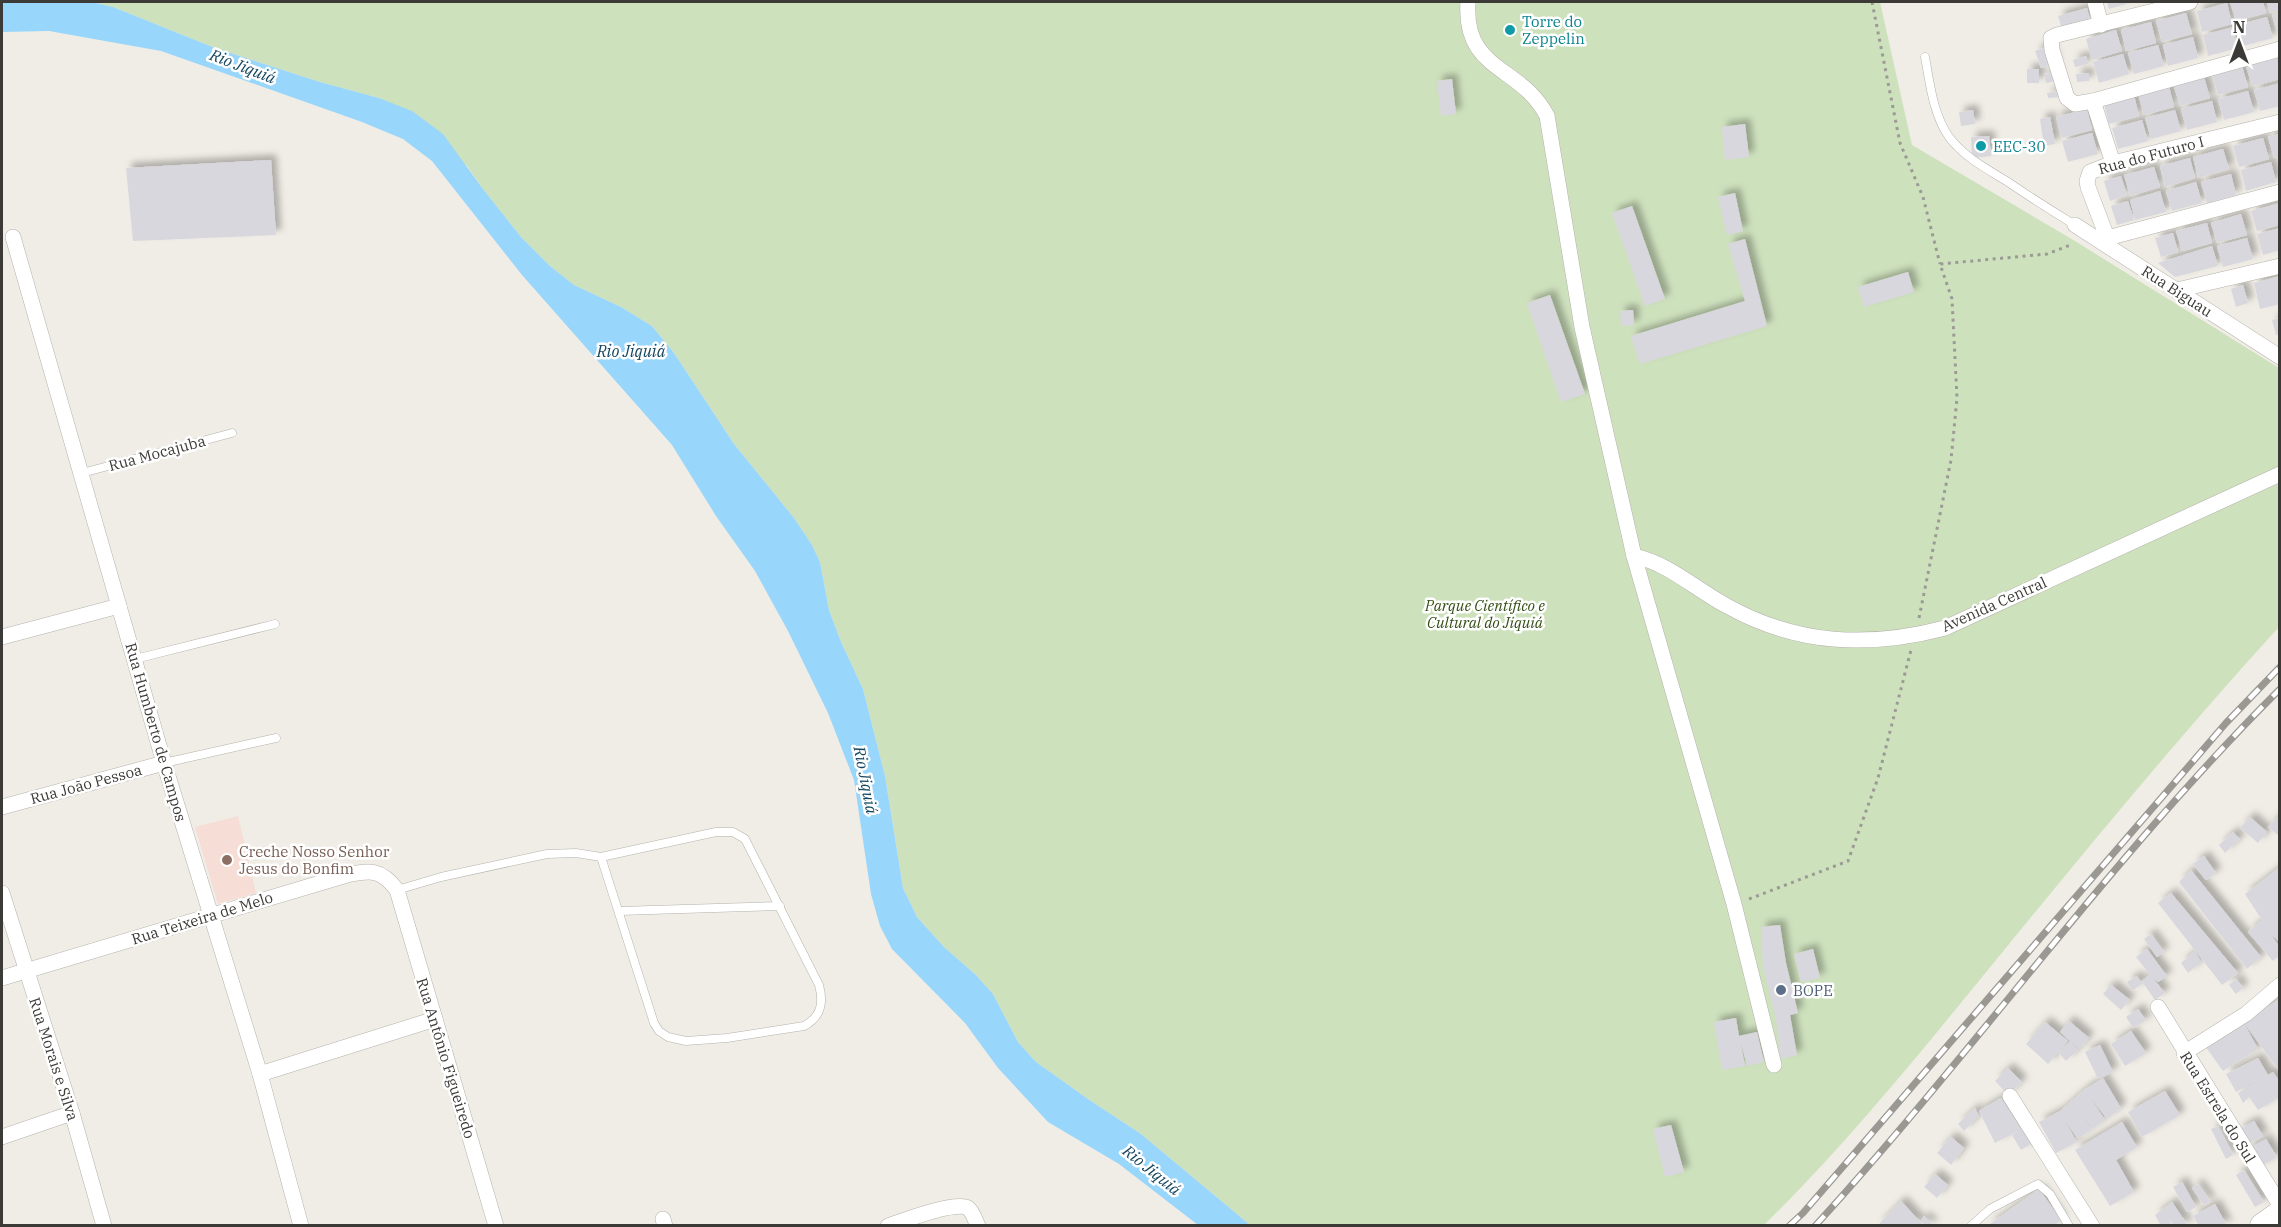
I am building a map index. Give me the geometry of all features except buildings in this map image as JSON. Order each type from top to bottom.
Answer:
[{"type":"main road","points":[[2263,1226],[2280,1214]]},
{"type":"street","points":[[1468,2],[1469,28],[1479,51],[1530,91],[1540,102],[1546,116],[1582,327],[1634,556],[1734,904],[1774,1065]]},
{"type":"street","points":[[2095,2],[2101,25]]},
{"type":"street","points":[[2190,2],[2054,36],[2050,43],[2067,98],[2075,104],[2092,101],[2280,49]]},
{"type":"street","points":[[2092,101],[2113,163]]},
{"type":"street","name":"Rua do Futuro I","points":[[2099,238],[2087,181],[2090,172],[2113,163],[2280,122]]},
{"type":"street","points":[[2099,238],[2280,192]]},
{"type":"street","name":"Rua Biguau","points":[[2075,225],[2099,238],[2276,352]]},
{"type":"street","name":"Rua Humberto de Campos","points":[[13,237],[164,763],[260,1074],[301,1226]]},
{"type":"street","points":[[2177,290],[2280,266]]},
{"type":"street","name":"Avenida Central","points":[[1634,556],[1652,560],[1676,573],[1726,606],[1758,621],[1794,633],[1849,641],[1915,636],[1946,628],[2280,474]]},
{"type":"street","points":[[2,637],[119,606]]},
{"type":"street","name":"Rua João Pessoa","points":[[2,807],[164,763]]},
{"type":"street","name":"Rua Teixeira de Melo","points":[[2,978],[361,872],[371,871],[380,874],[388,879],[397,890]]},
{"type":"street","name":"Rua Antônio Figueiredo","points":[[397,890],[496,1226]]},
{"type":"street","name":"Rua Morais e Silva","points":[[2,893],[72,1113],[104,1226]]},
{"type":"street","points":[[2184,1053],[2246,1014],[2280,985]]},
{"type":"street","name":"Rua Estrela do Sul","points":[[2158,1007],[2184,1053],[2280,1205]]},
{"type":"street","points":[[260,1074],[435,1019]]},
{"type":"street","points":[[2010,1096],[2092,1226]]},
{"type":"street","points":[[2,1137],[72,1113]]},
{"type":"street","points":[[888,1226],[958,1206],[967,1207],[978,1226]]},
{"type":"lane","points":[[1925,57],[1940,118],[1955,144],[1978,164],[2075,225]]},
{"type":"lane","name":"Rua Mocajuba","points":[[82,473],[232,433]]},
{"type":"lane","points":[[135,659],[275,624]]},
{"type":"lane","name":"Rua João Pessoa","points":[[164,763],[276,738]]},
{"type":"lane","points":[[397,890],[441,877],[547,854],[576,853],[601,857],[716,832],[733,832],[745,839],[819,985],[822,994],[820,1013],[812,1022],[804,1026],[727,1038],[686,1041],[668,1037],[659,1031],[654,1023],[601,857]]},
{"type":"lane","points":[[619,911],[780,906]]},
{"type":"lane","points":[[1971,1226],[1990,1209],[2038,1184],[2050,1194],[2070,1226]]},
{"type":"path","points":[[1734,904],[1848,861],[1878,778],[1915,636],[1951,460],[1957,398],[1952,299],[1940,264],[1923,197],[1900,143],[1872,2]]},
{"type":"path","points":[[1940,264],[2048,254],[2099,238]]},
{"type":"shaded area","name":"Creche Nosso Senhor Jesus do Bonfim","points":[[238,816],[256,893],[218,904],[195,827]]},
{"type":"green space","name":"Parque Científico e Cultural do Jiquiá","points":[[92,2],[1880,2],[1912,145],[2075,241],[2279,368],[2279,627],[2140,786],[1888,1090],[1828,1159],[1764,1225],[1250,1225],[1141,1134],[1036,1062],[1018,1042],[993,994],[976,975],[944,947],[917,917],[903,888],[885,776],[863,689],[829,610],[820,562],[794,518],[734,444],[674,353],[652,326],[621,307],[574,285],[550,266],[521,237],[467,166],[379,98],[320,82],[215,48],[113,7]]},
{"type":"water","name":"Rio Jiquiá","points":[[2,2],[92,2],[113,7],[215,48],[320,82],[379,98],[412,111],[443,134],[521,237],[550,266],[574,285],[621,307],[652,326],[674,353],[734,444],[794,518],[820,562],[829,610],[863,689],[885,776],[903,888],[917,917],[944,947],[976,975],[993,994],[1018,1042],[1036,1062],[1141,1134],[1250,1225],[1198,1225],[1119,1164],[1048,1122],[998,1068],[965,1023],[892,949],[880,926],[871,894],[854,780],[828,713],[788,631],[755,571],[716,516],[672,445],[522,275],[432,161],[403,139],[362,122],[161,51],[49,31],[2,32]]},
{"type":"railway","points":[[1789,1226],[1803,1213],[2226,723],[2280,667]]},
{"type":"railway","points":[[1815,1226],[1932,1092],[2159,819],[2280,689]]},
{"type":"place","name":"Torre do Zeppelin","points":[[1510,30]]},
{"type":"place","name":"EEC-30","points":[[1981,146]]},
{"type":"place","name":"Creche Nosso Senhor Jesus do Bonfim","points":[[227,860]]},
{"type":"place","name":"BOPE","points":[[1781,990]]}]
